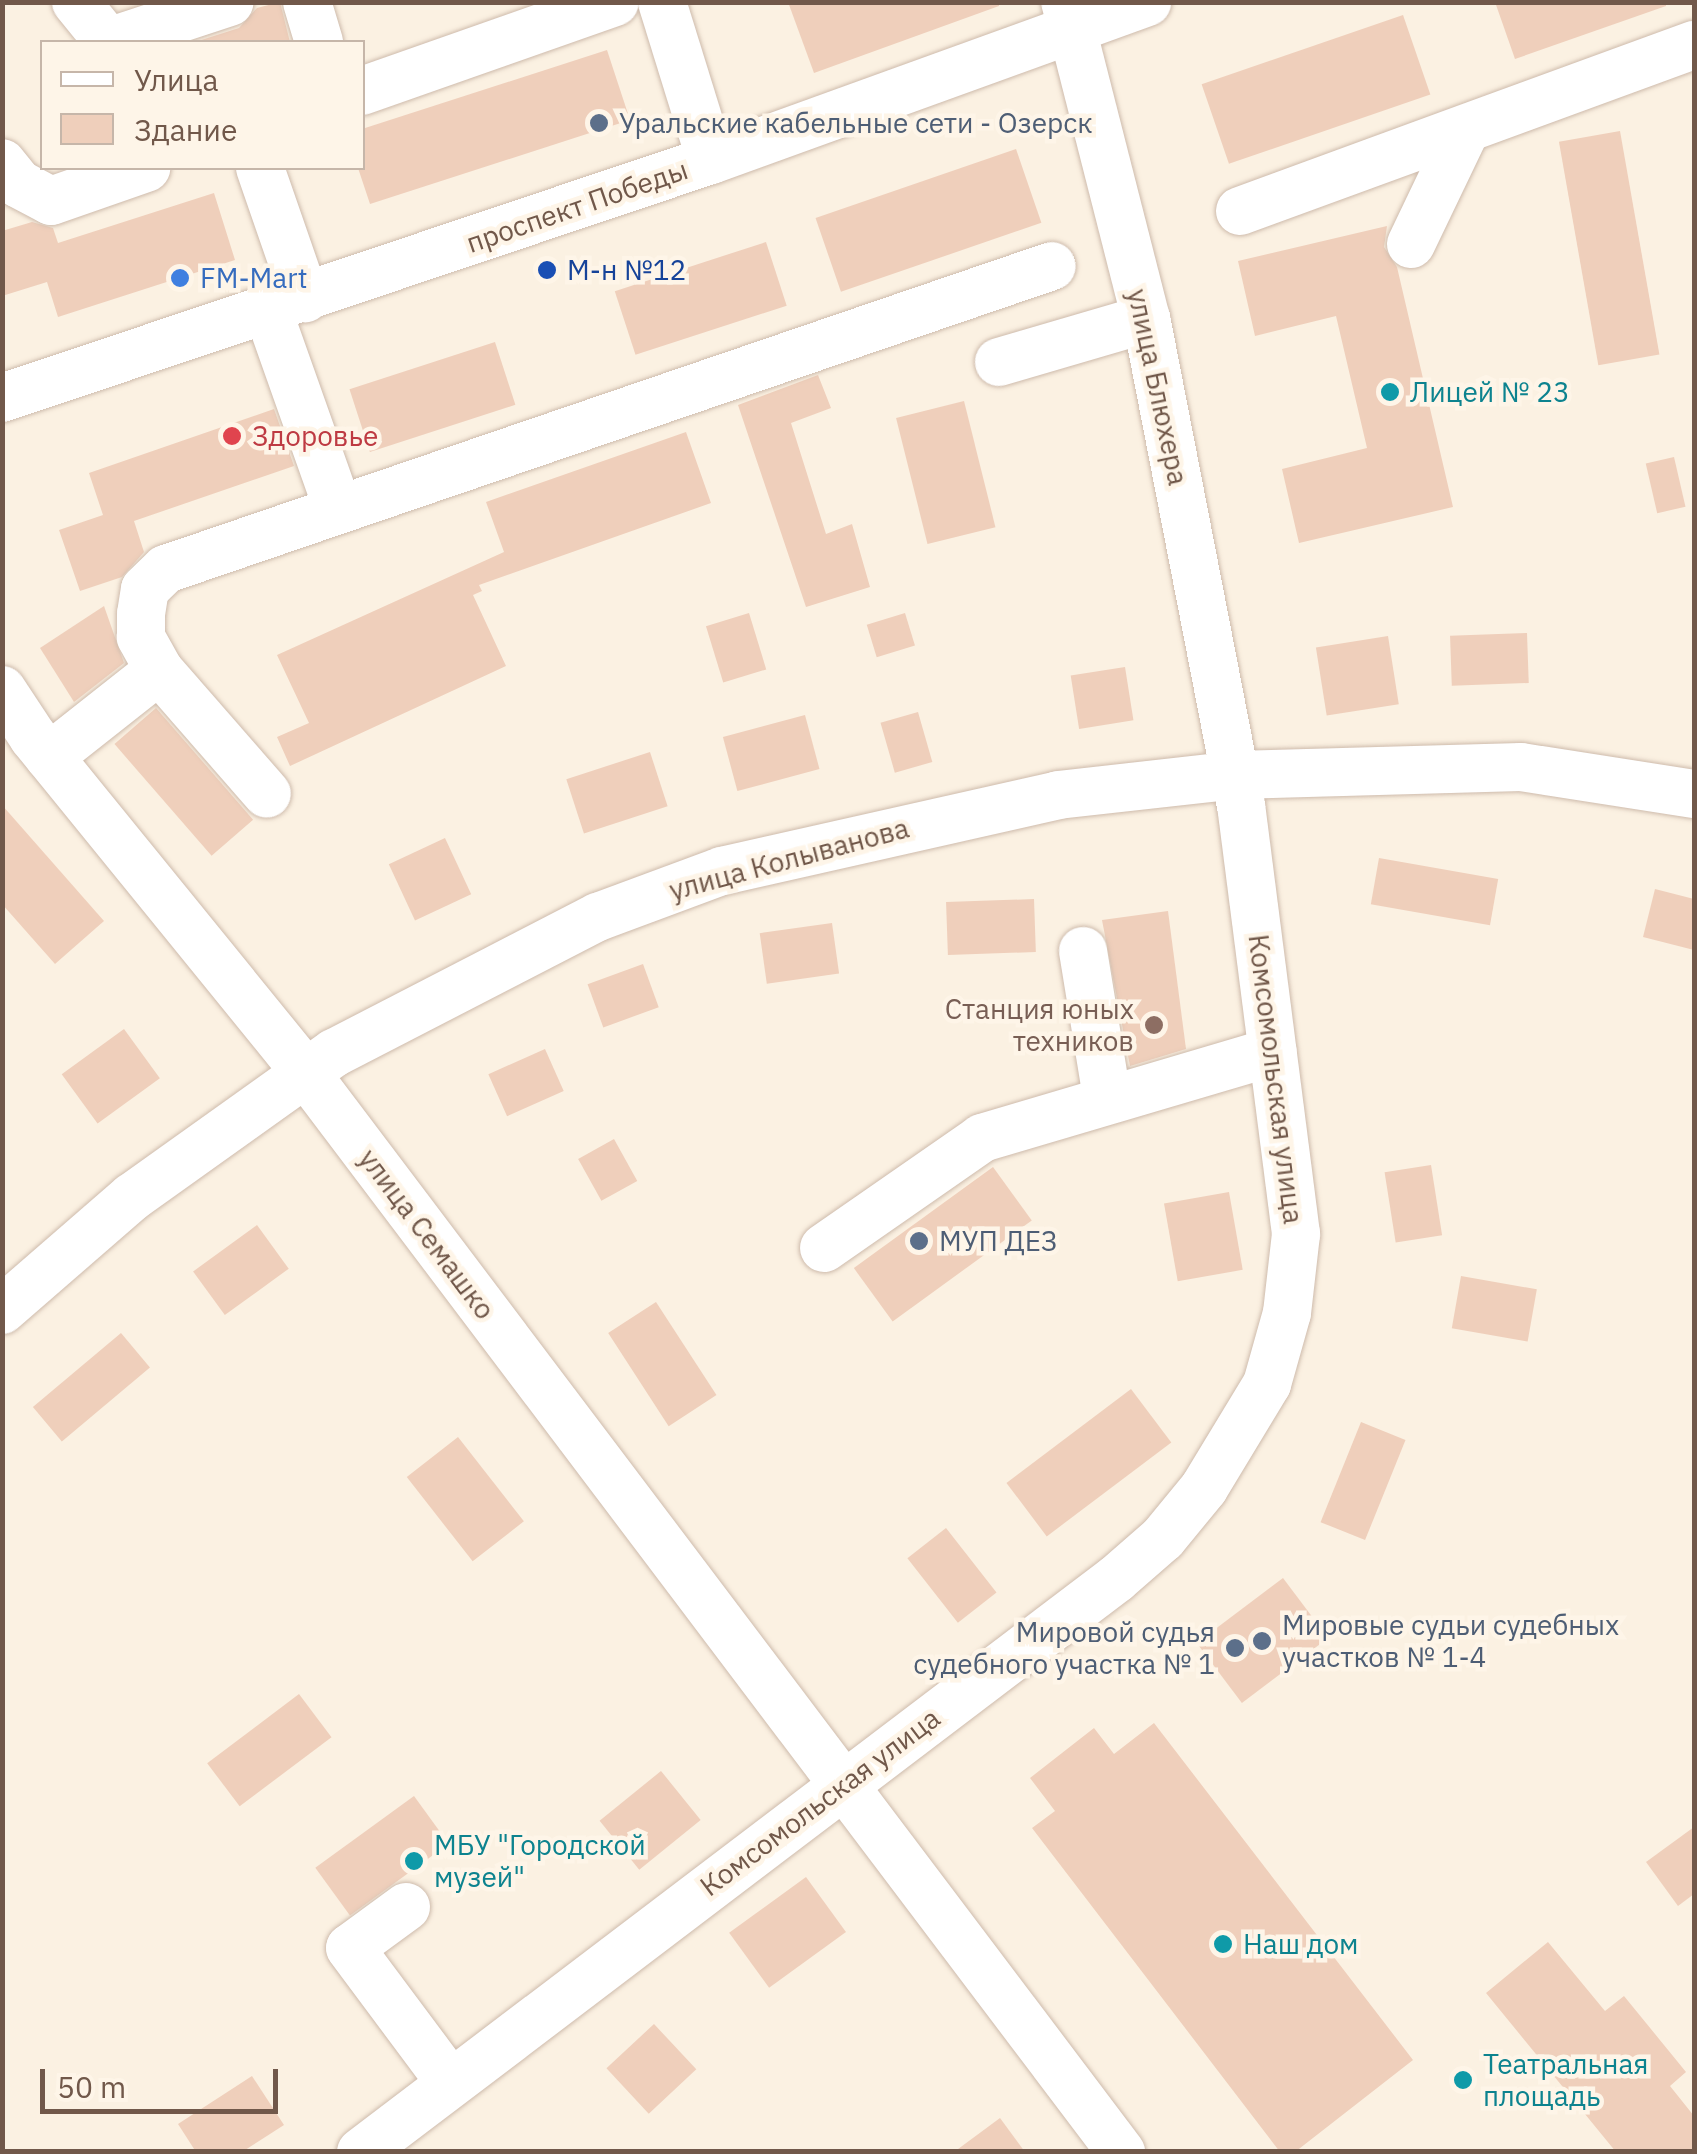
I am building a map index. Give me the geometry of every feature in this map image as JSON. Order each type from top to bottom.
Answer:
[{"type":"street","points":[[76,2],[107,40]]},
{"type":"street","points":[[111,40],[230,2]]},
{"type":"street","points":[[306,2],[318,40]]},
{"type":"street","points":[[365,91],[615,2]]},
{"type":"street","points":[[662,2],[711,160]]},
{"type":"street","name":"проспект Победы","points":[[2,398],[711,160],[1069,15],[1147,2]]},
{"type":"street","name":"улица Блюхера","points":[[1069,15],[1146,319],[1236,774]]},
{"type":"street","points":[[1240,211],[1694,46]]},
{"type":"street","points":[[1411,244],[1466,129]]},
{"type":"street","points":[[2,163],[19,184],[51,201],[140,170]]},
{"type":"street","points":[[260,170],[286,305],[338,506]]},
{"type":"street","points":[[267,794],[159,670],[141,637],[145,590],[166,569],[338,506],[1052,266]]},
{"type":"street","points":[[998,362],[1146,319]]},
{"type":"street","points":[[28,751],[159,670]]},
{"type":"street","name":"улица Семашко","points":[[2,690],[28,751],[305,1072],[1121,2152]]},
{"type":"street","name":"улица Колыванова","points":[[2,1310],[132,1197],[305,1072],[463,982],[598,917],[722,870],[1058,795],[1236,774],[1520,767],[1694,794]]},
{"type":"street","name":"Комсомольская улица","points":[[361,2152],[1164,1538],[1239,1437],[1267,1384],[1288,1313],[1296,1234],[1236,774]]},
{"type":"street","points":[[1083,951],[1107,1097]]},
{"type":"street","points":[[824,1248],[982,1138],[1107,1097],[1274,1052]]},
{"type":"street","points":[[406,1906],[350,1948],[450,2082]]},
{"type":"building","points":[[280,2],[290,40],[201,40],[239,28],[257,8]]},
{"type":"building","points":[[788,2],[999,2],[999,6],[814,73]]},
{"type":"building","points":[[1495,2],[1666,2],[1666,6],[1515,59]]},
{"type":"building","points":[[1403,15],[1430,94],[1229,164],[1202,84]]},
{"type":"building","points":[[607,50],[630,120],[370,204],[359,170],[365,170],[365,128]]},
{"type":"building","points":[[1620,131],[1659,355],[1598,365],[1559,142]]},
{"type":"building","points":[[1016,149],[1041,223],[841,292],[816,218]]},
{"type":"building","points":[[214,193],[235,260],[58,317],[47,282],[2,296],[2,231],[32,222],[53,228],[58,243]]},
{"type":"building","name":"Лицей № 23","points":[[1387,226],[1384,247],[1397,267],[1453,507],[1299,543],[1282,469],[1367,448],[1336,316],[1255,336],[1238,261]]},
{"type":"building","points":[[766,242],[787,306],[635,355],[615,291]]},
{"type":"building","points":[[495,342],[515,405],[370,452],[349,389]]},
{"type":"building","points":[[818,375],[831,408],[791,423],[826,534],[852,524],[870,587],[806,607],[738,405]]},
{"type":"building","points":[[964,401],[995,527],[928,544],[896,418]]},
{"type":"building","points":[[274,409],[294,466],[134,521],[144,552],[122,577],[80,591],[59,530],[103,515],[89,473]]},
{"type":"building","points":[[686,432],[711,503],[479,585],[482,591],[473,595],[506,666],[290,766],[277,737],[309,723],[277,655],[504,552],[486,502]]},
{"type":"building","points":[[1674,457],[1685,507],[1657,513],[1646,464]]},
{"type":"building","points":[[104,606],[124,663],[74,702],[40,648]]},
{"type":"building","points":[[749,613],[766,669],[723,683],[706,626]]},
{"type":"building","points":[[905,613],[915,646],[877,657],[867,625]]},
{"type":"building","points":[[1527,633],[1529,683],[1452,686],[1450,636]]},
{"type":"building","points":[[1388,636],[1399,704],[1327,716],[1316,647]]},
{"type":"building","points":[[1125,667],[1133,720],[1079,729],[1071,676]]},
{"type":"building","points":[[156,708],[253,820],[212,856],[114,744]]},
{"type":"building","points":[[918,712],[932,762],[895,773],[881,723]]},
{"type":"building","points":[[805,715],[819,769],[737,791],[723,737]]},
{"type":"building","points":[[650,752],[668,806],[584,833],[566,779]]},
{"type":"building","points":[[2,805],[104,921],[55,964],[2,904]]},
{"type":"building","points":[[445,838],[471,894],[415,920],[389,864]]},
{"type":"building","points":[[1379,858],[1498,879],[1490,925],[1371,904]]},
{"type":"building","points":[[1655,889],[1694,899],[1694,950],[1643,937]]},
{"type":"building","points":[[1034,899],[1036,952],[948,955],[946,902]]},
{"type":"building","points":[[1168,911],[1186,1049],[1130,1066],[1102,920]]},
{"type":"building","points":[[832,923],[839,974],[767,984],[760,933]]},
{"type":"building","points":[[643,964],[659,1007],[603,1027],[588,984]]},
{"type":"building","points":[[124,1029],[160,1078],[98,1124],[62,1074]]},
{"type":"building","points":[[545,1049],[564,1091],[507,1116],[488,1074]]},
{"type":"building","points":[[614,1139],[637,1181],[601,1201],[578,1159]]},
{"type":"building","points":[[1431,1165],[1442,1235],[1396,1242],[1385,1172]]},
{"type":"building","points":[[993,1167],[1032,1220],[893,1321],[854,1268]]},
{"type":"building","points":[[1229,1192],[1243,1270],[1178,1281],[1164,1203]]},
{"type":"building","points":[[257,1225],[289,1269],[225,1315],[193,1271]]},
{"type":"building","points":[[1461,1276],[1537,1289],[1528,1342],[1452,1328]]},
{"type":"building","points":[[656,1302],[716,1395],[669,1426],[608,1333]]},
{"type":"building","points":[[121,1333],[150,1367],[62,1441],[33,1407]]},
{"type":"building","points":[[1131,1389],[1171,1443],[1047,1536],[1006,1483]]},
{"type":"building","points":[[1361,1422],[1406,1440],[1365,1540],[1321,1522]]},
{"type":"building","points":[[458,1437],[524,1521],[473,1561],[407,1477]]},
{"type":"building","points":[[946,1528],[996,1593],[958,1623],[907,1558]]},
{"type":"building","name":"Мировые судьи судебных участков № 1-4","points":[[1283,1578],[1328,1638],[1242,1703],[1197,1643]]},
{"type":"building","points":[[299,1694],[331,1737],[240,1806],[207,1763]]},
{"type":"building","name":"Наш дом","points":[[1154,1723],[1413,2060],[1295,2152],[1280,2152],[1032,1828],[1055,1811],[1030,1778],[1094,1728],[1114,1754]]},
{"type":"building","points":[[661,1771],[701,1820],[639,1870],[600,1821]]},
{"type":"building","points":[[414,1796],[449,1844],[350,1915],[315,1868]]},
{"type":"building","points":[[1694,1827],[1694,1894],[1678,1906],[1646,1862]]},
{"type":"building","points":[[806,1877],[846,1932],[769,1988],[729,1933]]},
{"type":"building","points":[[1548,1942],[1605,2011],[1624,1996],[1686,2072],[1670,2086],[1694,2116],[1694,2152],[1616,2152],[1486,1993]]},
{"type":"building","points":[[654,2024],[696,2069],[649,2114],[606,2068]]},
{"type":"building","points":[[252,2076],[284,2125],[242,2152],[196,2152],[178,2124]]},
{"type":"building","points":[[1000,2118],[1025,2152],[954,2152]]},
{"type":"place","name":"Уральские кабельные сети - Озерск","points":[[599,123]]},
{"type":"place","name":"М-н №12","points":[[547,270]]},
{"type":"place","name":"FM-Mart","points":[[180,278]]},
{"type":"place","name":"Лицей № 23","points":[[1390,392]]},
{"type":"place","name":"Здоровье","points":[[232,436]]},
{"type":"place","name":"Станция юных техников","points":[[1154,1025]]},
{"type":"place","name":"МУП ДЕЗ","points":[[919,1241]]},
{"type":"place","name":"Мировые судьи судебных участков № 1-4","points":[[1262,1641]]},
{"type":"place","name":"Мировой судья судебного участка № 1","points":[[1235,1648]]},
{"type":"place","name":"МБУ \"Городской музей\"","points":[[414,1861]]},
{"type":"place","name":"Наш дом","points":[[1223,1944]]},
{"type":"place","name":"Театральная площадь","points":[[1463,2080]]}]
